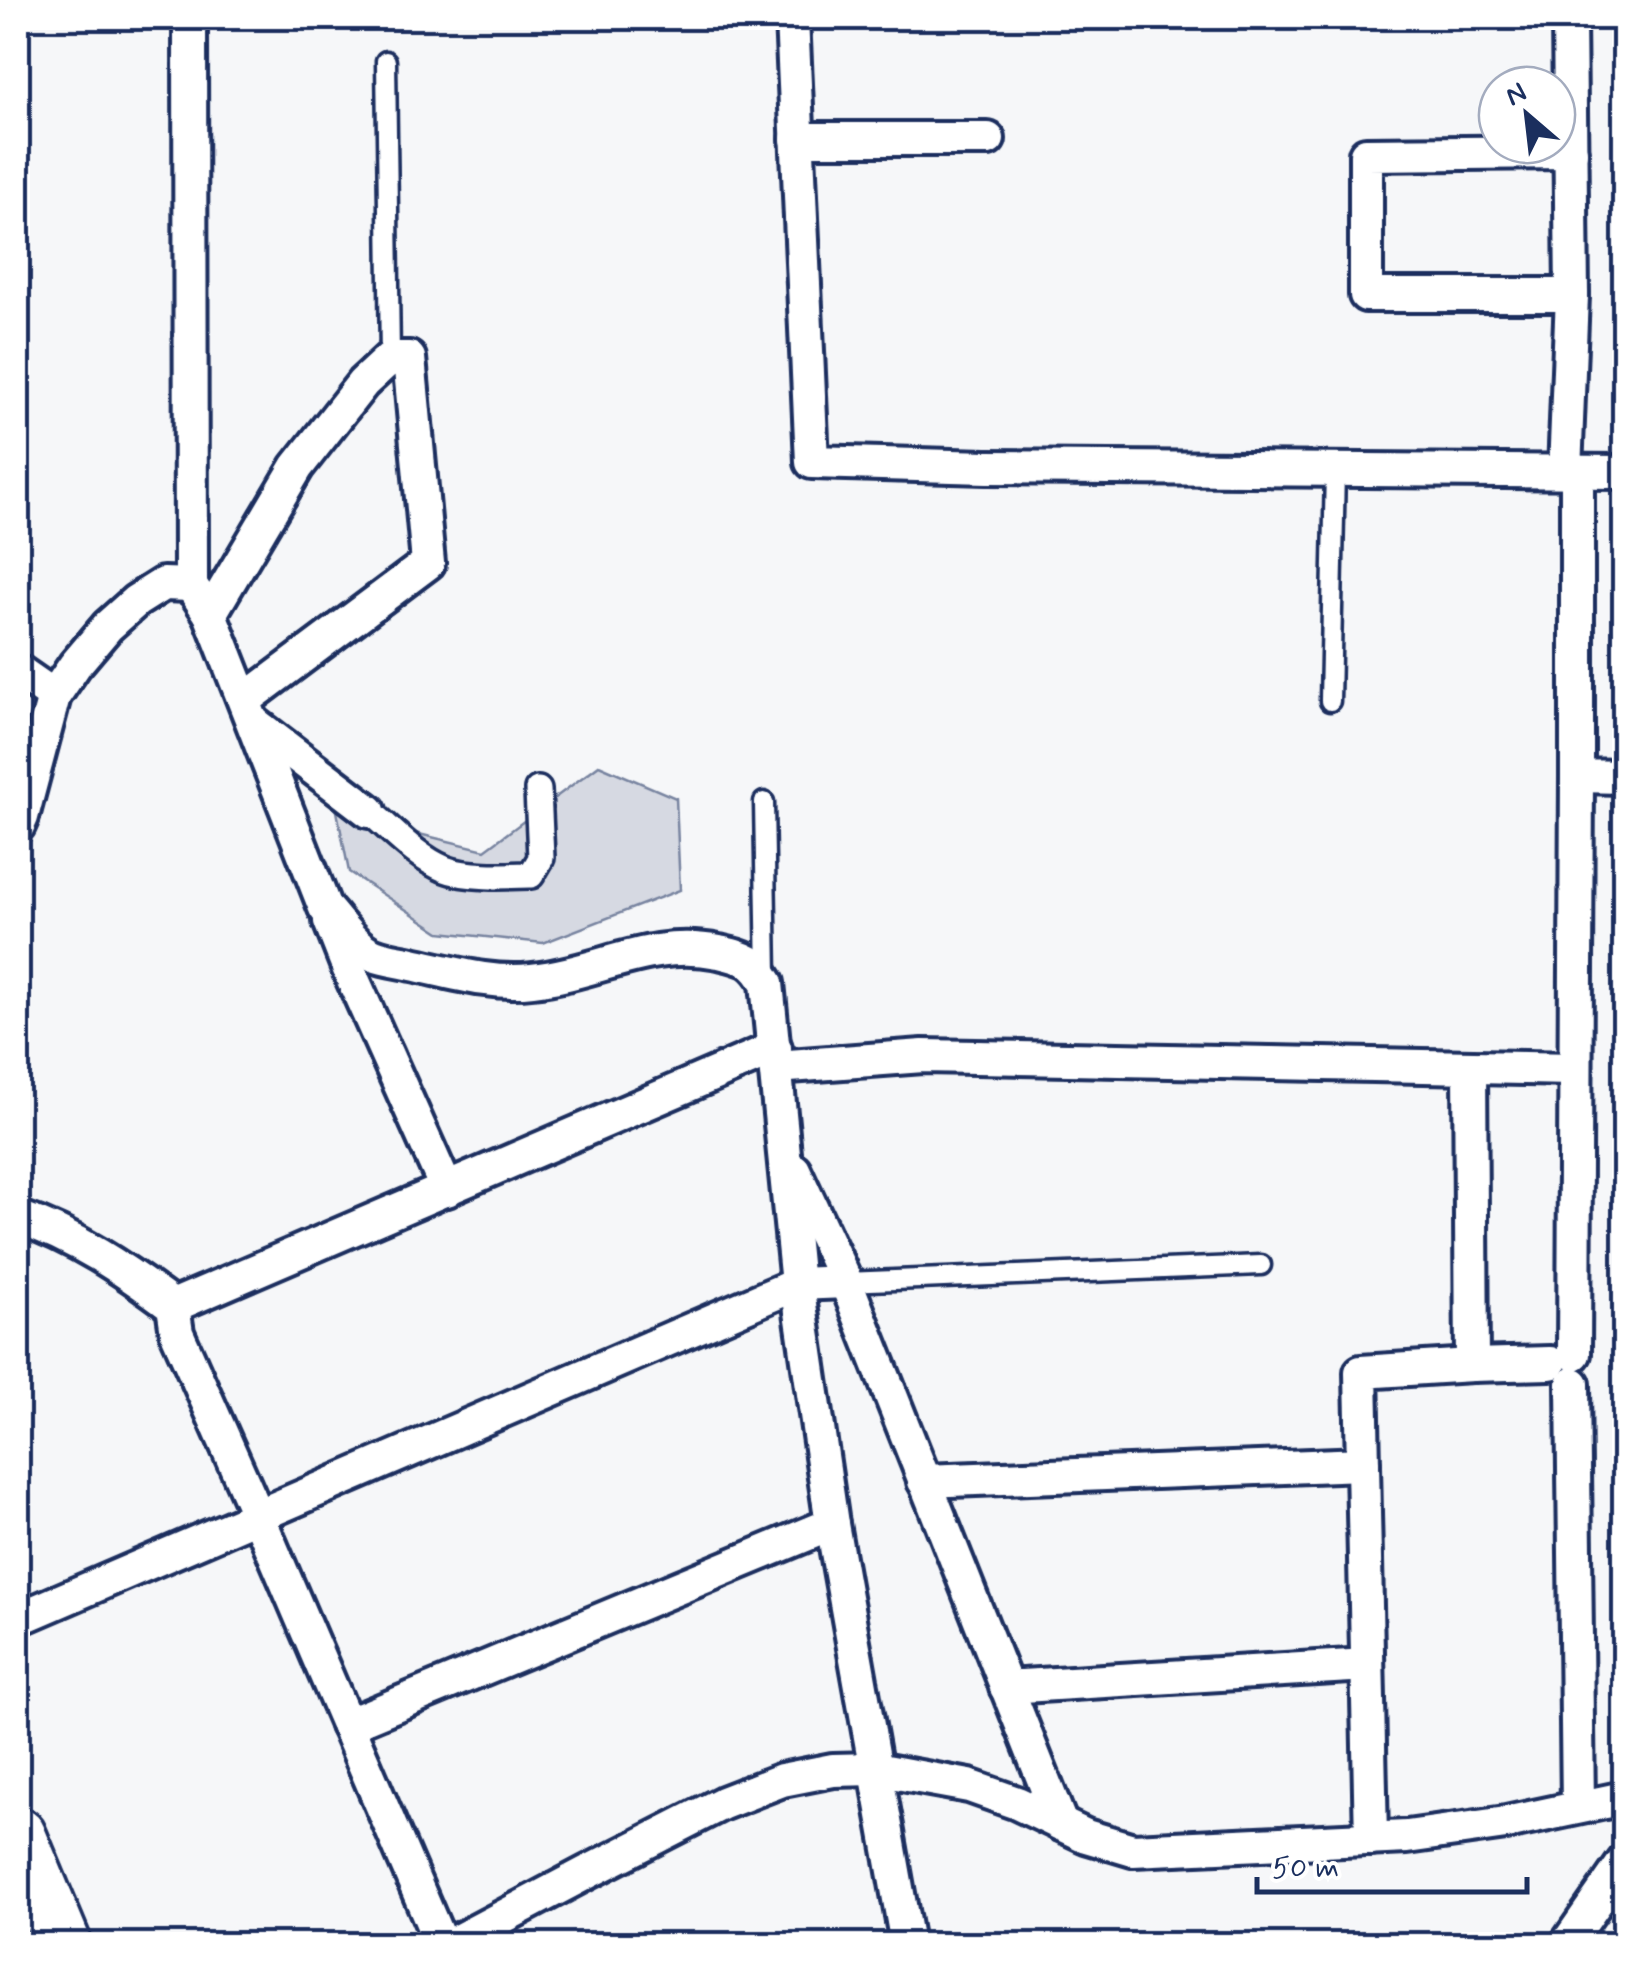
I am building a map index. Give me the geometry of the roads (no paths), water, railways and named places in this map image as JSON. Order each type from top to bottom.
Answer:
[{"type":"highway","points":[[18,1836],[63,1944]]},
{"type":"street","points":[[190,18],[191,585],[210,614],[352,977],[447,1190]]},
{"type":"street","points":[[792,18],[812,462],[1624,472]]},
{"type":"street","points":[[1569,18],[1569,65]]},
{"type":"street","points":[[797,138],[988,138]]},
{"type":"street","points":[[1477,153],[1366,154],[1366,295],[1572,295]]},
{"type":"street","points":[[1570,165],[1577,776],[1566,1367],[1578,1807]]},
{"type":"street","points":[[210,614],[297,467],[364,383],[390,358],[409,358],[428,563],[250,712]]},
{"type":"street","points":[[18,826],[54,696],[74,665],[136,601],[163,584],[191,585]]},
{"type":"street","points":[[18,671],[54,696]]},
{"type":"street","points":[[250,712],[413,849],[446,870],[497,877],[531,875],[541,858],[538,790]]},
{"type":"street","points":[[1577,776],[1624,777]]},
{"type":"street","points":[[325,908],[372,955],[470,976],[530,981],[663,948],[699,948],[747,958],[767,983],[797,1284],[832,1524],[907,1944]]},
{"type":"street","points":[[173,1306],[447,1190],[776,1058],[923,1056],[1574,1069]]},
{"type":"street","points":[[1470,1067],[1472,1365]]},
{"type":"street","points":[[784,1148],[846,1282],[1061,1824]]},
{"type":"street","points":[[18,1216],[115,1263],[173,1306],[177,1333],[441,1944]]},
{"type":"street","points":[[18,1619],[797,1284],[846,1282]]},
{"type":"street","points":[[1370,1839],[1361,1372],[1472,1365],[1566,1367]]},
{"type":"street","points":[[924,1481],[1363,1464]]},
{"type":"street","points":[[347,1725],[832,1524]]},
{"type":"street","points":[[1006,1687],[1367,1664]]},
{"type":"street","points":[[452,1944],[723,1803],[782,1780],[833,1770],[874,1769],[969,1786],[1086,1836],[1133,1850],[1407,1837],[1506,1823],[1624,1798]]},
{"type":"street","points":[[1566,1944],[1624,1862]]},
{"type":"lane","points":[[386,62],[390,358]]},
{"type":"lane","points":[[1330,701],[1335,470]]},
{"type":"lane","points":[[764,802],[767,983]]},
{"type":"lane","points":[[846,1282],[1262,1266]]}]
